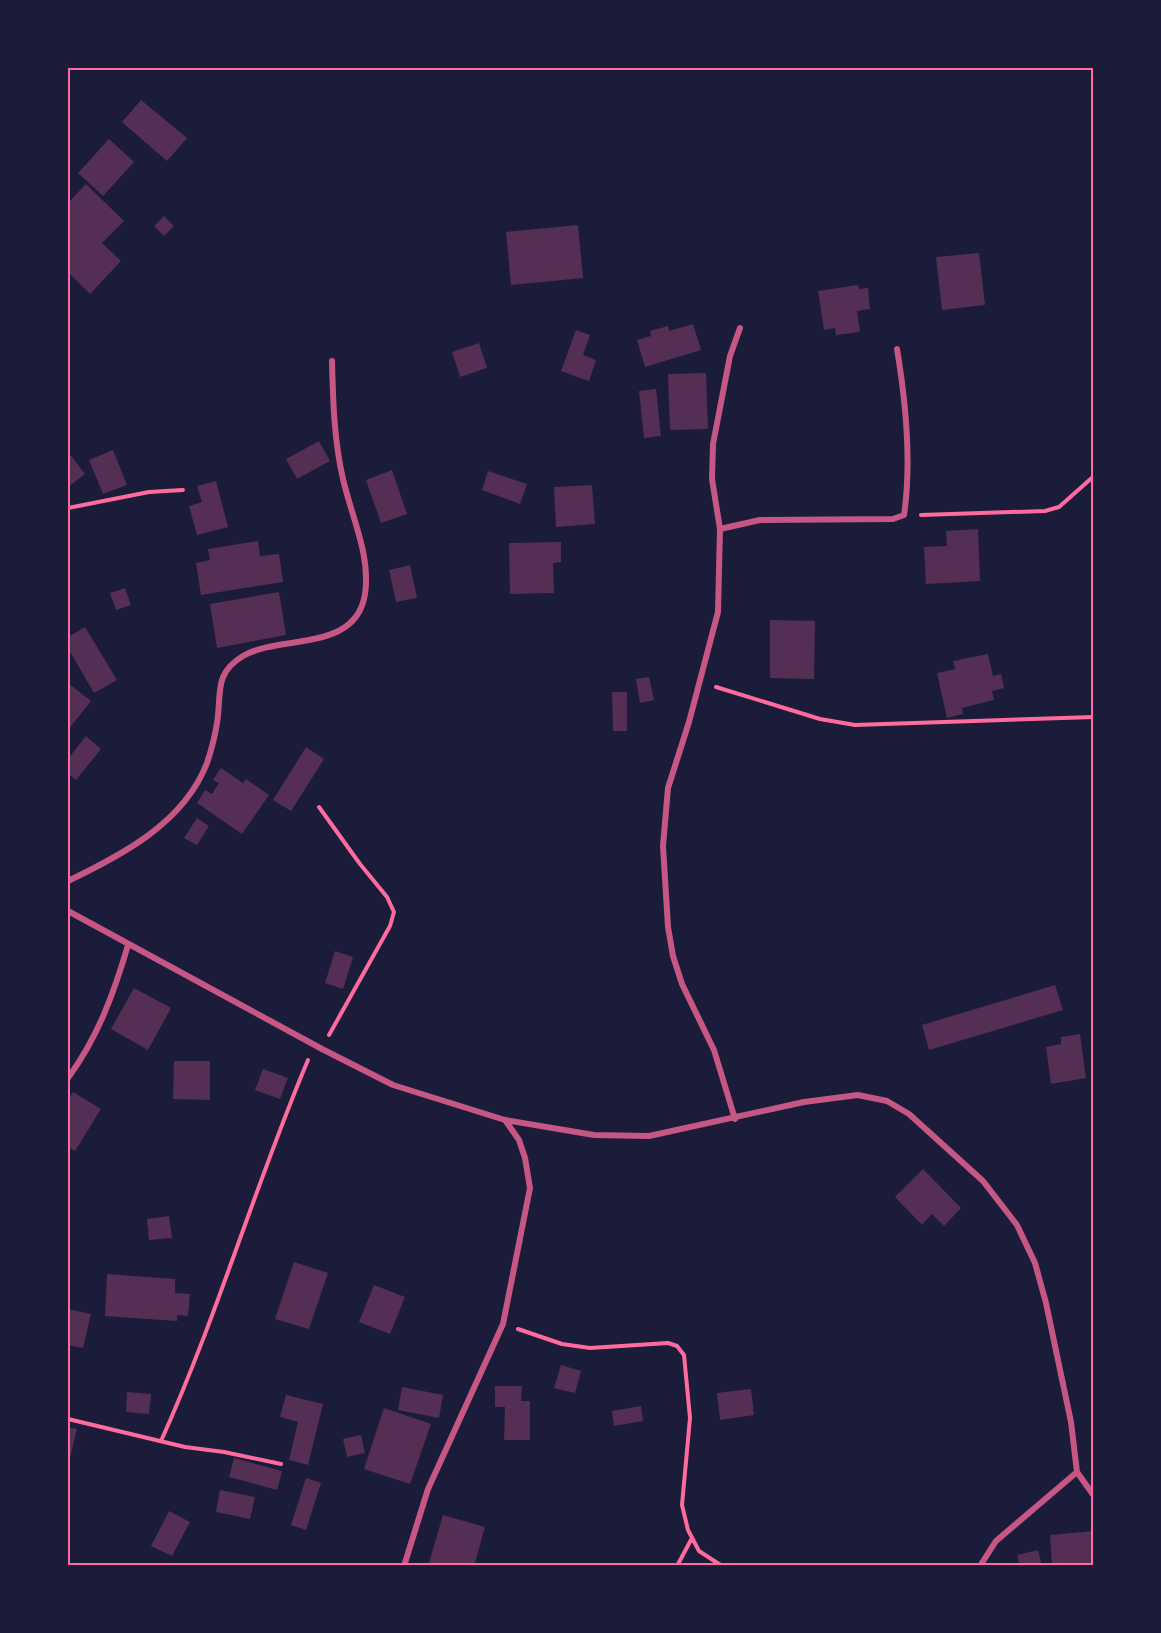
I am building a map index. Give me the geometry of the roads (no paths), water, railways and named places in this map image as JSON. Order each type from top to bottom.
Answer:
[{"type":"street","points":[[735,1119],[714,1050],[682,984],[673,956],[664,880],[663,846],[668,788],[700,682],[718,612],[720,529],[712,479],[713,444],[730,356],[740,328]]},
{"type":"street","points":[[720,529],[760,520],[893,519],[904,515],[907,479],[905,395],[897,349]]},
{"type":"street","points":[[68,880],[126,851],[167,821],[190,792],[206,764],[217,723],[220,685],[227,667],[246,654],[334,633],[356,619],[365,595],[364,557],[342,477],[333,415],[332,361]]},
{"type":"street","points":[[68,910],[128,945],[393,1085],[505,1120],[594,1135],[649,1136],[735,1119],[804,1102],[858,1095],[887,1101],[909,1114],[983,1181],[1017,1225],[1035,1263],[1071,1422],[1077,1472],[1094,1496]]},
{"type":"street","points":[[68,1078],[86,1054],[102,1022],[128,945]]},
{"type":"street","points":[[404,1566],[428,1489],[503,1324],[530,1188],[525,1158],[519,1140],[505,1120]]},
{"type":"street","points":[[980,1566],[996,1541],[1077,1472]]}]
